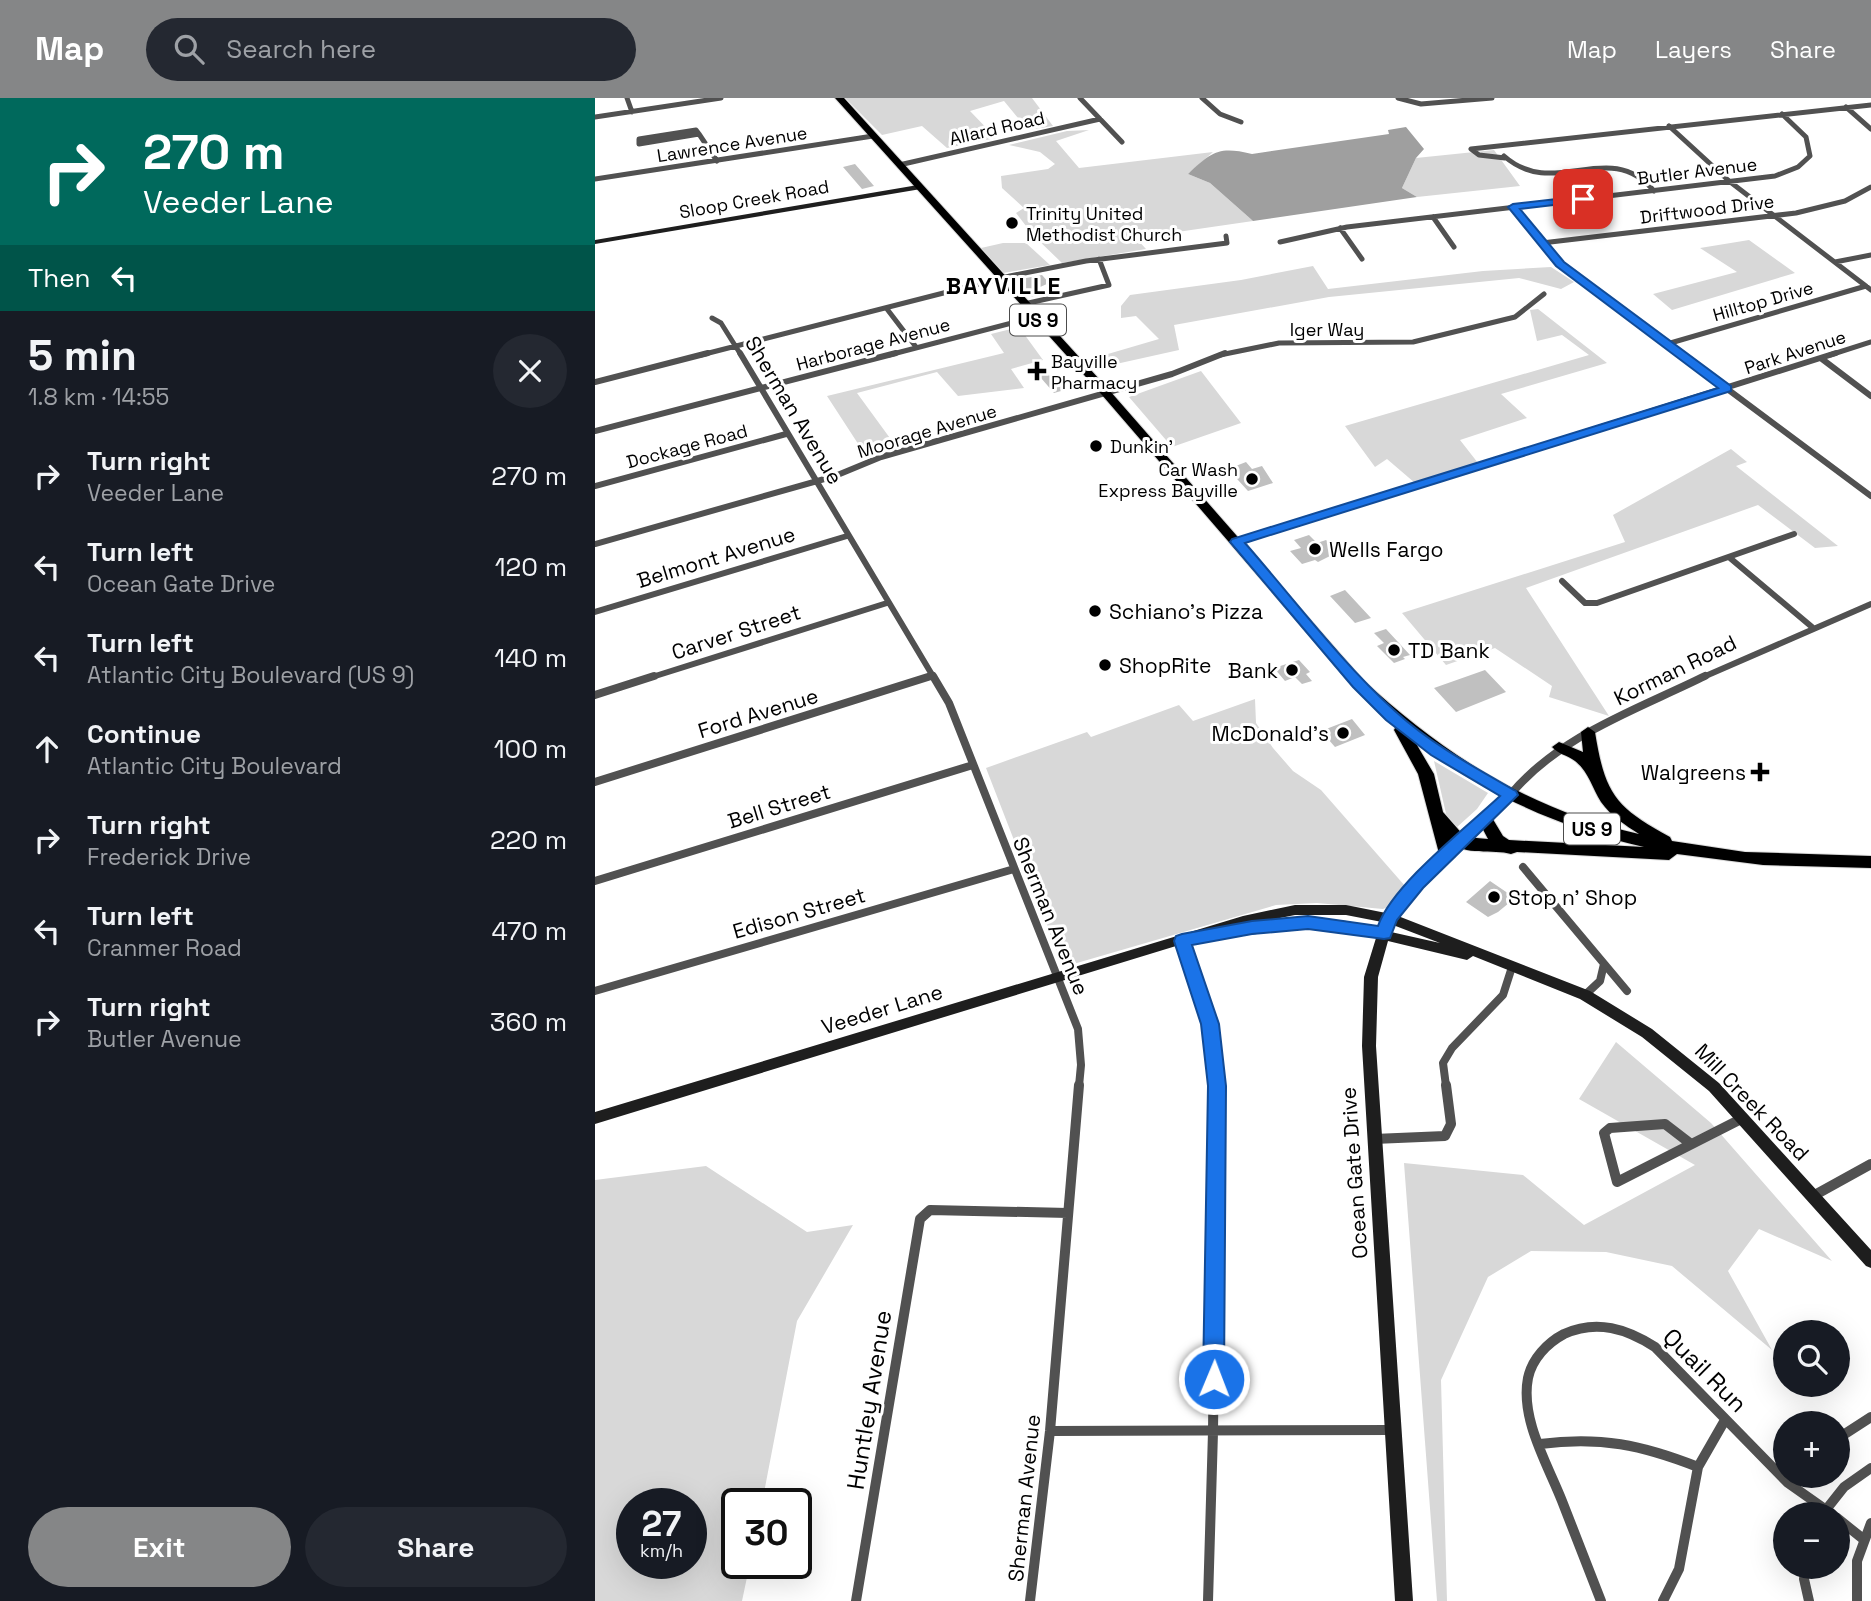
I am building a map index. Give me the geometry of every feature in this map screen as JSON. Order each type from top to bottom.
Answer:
[{"type":"highway","name":"US 9","points":[[839,98],[1106,393],[1358,683],[1391,716],[1436,751],[1510,795],[1561,819],[1629,839],[1730,856],[1871,862]]},
{"type":"highway","points":[[1391,716],[1420,760],[1447,857]]},
{"type":"highway","points":[[1588,732],[1593,771],[1602,794],[1616,811],[1636,827],[1678,848]]},
{"type":"highway","points":[[1559,747],[1579,757],[1593,771]]},
{"type":"highway","points":[[1437,815],[1461,843],[1512,848],[1730,856]]},
{"type":"highway","points":[[1486,820],[1497,840],[1512,848]]},
{"type":"street","points":[[627,98],[632,112]]},
{"type":"street","points":[[595,117],[721,98]]},
{"type":"street","points":[[1080,98],[1122,142]]},
{"type":"street","points":[[1202,98],[1230,121],[1241,122]]},
{"type":"street","points":[[1398,98],[1421,104],[1492,98]]},
{"type":"street","points":[[1505,158],[1487,157],[1472,150],[1871,104]]},
{"type":"street","points":[[1846,107],[1871,129]]},
{"type":"street","name":"Butler Avenue","points":[[1280,242],[1340,228],[1654,191],[1787,172],[1798,167],[1810,156],[1811,148],[1806,136],[1782,114]]},
{"type":"street","name":"Allard Road","points":[[899,165],[1100,119]]},
{"type":"street","points":[[1669,126],[1729,181],[1868,288]]},
{"type":"street","points":[[699,134],[639,144],[639,139],[696,130],[699,134],[717,160]]},
{"type":"street","name":"Lawrence Avenue","points":[[595,179],[873,136]]},
{"type":"street","points":[[1497,146],[1518,170],[1531,174],[1623,169],[1640,176],[1654,191]]},
{"type":"street","name":"Sloop Creek Road","points":[[595,242],[918,187]]},
{"type":"street","name":"Driftwood Drive","points":[[1542,243],[1775,215],[1832,205],[1871,187]]},
{"type":"street","points":[[1513,207],[1560,264],[1871,496]]},
{"type":"street","points":[[1433,217],[1454,247]]},
{"type":"street","points":[[1340,228],[1362,259]]},
{"type":"street","points":[[595,382],[1001,279],[1099,259],[1227,243],[1226,236]]},
{"type":"street","points":[[1835,262],[1871,255]]},
{"type":"street","points":[[1024,304],[1109,285],[1099,259]]},
{"type":"street","name":"Hilltop Drive","points":[[1667,344],[1868,288]]},
{"type":"street","name":"Iger Way","points":[[1106,393],[1172,374],[1230,351],[1263,344],[1403,342],[1440,337],[1515,317],[1544,294]]},
{"type":"street","points":[[887,309],[916,347]]},
{"type":"street","name":"Harborage Avenue","points":[[595,431],[1035,317]]},
{"type":"street","name":"Sherman Avenue","points":[[712,318],[721,323],[736,346],[786,434],[817,481],[846,536],[949,703],[1078,1029],[1081,1045],[1050,1431],[1030,1601]]},
{"type":"street","name":"Park Avenue","points":[[1237,542],[1871,342]]},
{"type":"street","points":[[1822,359],[1871,396]]},
{"type":"street","name":"Moorage Avenue","points":[[595,544],[817,481],[881,457],[1106,393]]},
{"type":"street","name":"Dockage Road","points":[[595,486],[786,434]]},
{"type":"street","points":[[1562,581],[1585,603],[1597,603],[1794,534]]},
{"type":"street","name":"Belmont Avenue","points":[[595,612],[846,536]]},
{"type":"street","points":[[1730,558],[1812,627]]},
{"type":"street","name":"Carver Street","points":[[595,695],[887,603]]},
{"type":"street","name":"Korman Road","points":[[1510,795],[1536,766],[1559,747],[1753,652],[1871,604]]},
{"type":"street","name":"Ford Avenue","points":[[595,782],[932,676]]},
{"type":"street","name":"Bell Street","points":[[595,881],[973,765]]},
{"type":"street","name":"Ocean Gate Drive","points":[[1404,1601],[1374,1139],[1369,1003],[1371,977],[1389,918],[1417,883],[1510,795]]},
{"type":"street","points":[[1523,867],[1627,991]]},
{"type":"street","name":"Edison Street","points":[[595,991],[1014,869]]},
{"type":"street","name":"Veeder Lane","points":[[595,1118],[1243,921],[1295,910],[1346,910],[1389,918]]},
{"type":"street","name":"Mill Creek Road","points":[[1389,918],[1585,995],[1647,1032],[1686,1062],[1743,1118],[1871,1261]]},
{"type":"street","name":"Veeder Lane","points":[[1182,941],[1252,928],[1308,923],[1384,933]]},
{"type":"street","name":"Mill Creek Road","points":[[1384,933],[1507,965]]},
{"type":"street","points":[[1182,941],[1210,1024],[1217,1086],[1208,1601]]},
{"type":"street","points":[[1585,995],[1600,981],[1604,964]]},
{"type":"street","points":[[1374,1139],[1445,1136],[1451,1124],[1443,1063],[1452,1048],[1503,995],[1507,965]]},
{"type":"street","points":[[1691,1144],[1665,1124],[1610,1128],[1604,1133],[1617,1182],[1743,1118]]},
{"type":"street","points":[[1812,1196],[1871,1164]]},
{"type":"street","name":"Huntley Avenue","points":[[856,1601],[920,1219],[930,1210],[1068,1213]]},
{"type":"street","name":"Quail Run","points":[[1601,1601],[1529,1414],[1529,1373],[1536,1358],[1549,1344],[1581,1327],[1603,1326],[1630,1331],[1675,1364],[1725,1420],[1773,1463]]},
{"type":"street","points":[[1850,1430],[1871,1417]]},
{"type":"street","points":[[1663,1601],[1679,1569],[1698,1467],[1725,1420]]},
{"type":"street","points":[[1050,1431],[1394,1430]]},
{"type":"street","points":[[1540,1444],[1577,1438],[1619,1441],[1657,1450],[1698,1467]]},
{"type":"street","points":[[1834,1502],[1844,1487],[1871,1468]]},
{"type":"street","name":"Quail Run","points":[[1801,1488],[1816,1502]]},
{"type":"street","points":[[1857,1601],[1854,1588],[1862,1538],[1871,1523]]},
{"type":"street","points":[[1850,1528],[1862,1538]]},
{"type":"street","points":[[1804,1579],[1809,1601]]},
{"type":"shaded area","points":[[845,98],[1032,98],[1053,126],[1028,130],[1004,101],[970,111],[996,138],[947,148],[922,126],[882,135]]},
{"type":"shaded area","points":[[1406,127],[1424,149],[1416,158],[1402,188],[1417,197],[1253,221],[1210,183],[1188,174],[1203,160],[1223,151],[1252,154],[1389,134],[1388,130]]},
{"type":"shaded area","points":[[1089,130],[1056,141],[1079,168],[1213,152],[1188,174],[1210,183],[1253,221],[1136,238],[1146,249],[1062,263],[1033,235],[1016,213],[1024,208],[1002,188],[1001,176],[1048,169],[1055,164],[1040,152],[1009,145],[1067,131]]},
{"type":"shaded area","points":[[1494,150],[1520,186],[1417,197],[1402,188],[1416,158]]},
{"type":"shaded area","points":[[1749,240],[1795,273],[1672,310],[1653,294],[1737,272],[1700,248]]},
{"type":"shaded area","points":[[1003,243],[1026,243],[1050,265],[1003,273],[981,248]]},
{"type":"shaded area","points":[[1313,266],[1328,289],[1483,271],[1551,267],[1574,282],[1561,289],[1519,278],[1329,297],[1174,325],[1179,350],[1107,366],[1084,361],[1159,339],[1136,316],[1121,318],[1121,306],[1130,295],[1241,280]]},
{"type":"shaded area","points":[[1538,309],[1607,363],[1501,394],[1527,418],[1460,440],[1478,463],[1415,483],[1387,459],[1375,467],[1345,426],[1589,355],[1562,335],[1537,341],[1530,310]]},
{"type":"shaded area","points":[[1019,327],[1043,360],[1011,369],[1024,388],[958,396],[937,372],[857,393],[895,445],[866,456],[827,396],[1004,353],[991,334]]},
{"type":"shaded area","points":[[1201,371],[1241,423],[1172,447],[1129,397]]},
{"type":"shaded area","points":[[1731,449],[1747,462],[1736,466],[1838,546],[1815,548],[1758,505],[1526,588],[1609,716],[1549,697],[1552,686],[1495,648],[1446,665],[1402,613],[1625,542],[1613,515]]},
{"type":"shaded area","points":[[1255,699],[1256,723],[1273,748],[1293,771],[1321,790],[1405,886],[1390,906],[1383,909],[1317,903],[1276,905],[1070,965],[1062,964],[986,768],[1087,732],[1091,737],[1179,705],[1193,721]]},
{"type":"shaded area","points":[[1434,761],[1488,793],[1477,809],[1456,828],[1447,818]]},
{"type":"shaded area","points":[[1616,1042],[1711,1123],[1832,1261],[1759,1229],[1728,1271],[1772,1350],[1672,1266],[1606,1252],[1531,1251],[1488,1277],[1441,1380],[1447,1601],[1437,1601],[1404,1163],[1523,1175],[1584,1225],[1695,1165],[1579,1099]]},
{"type":"shaded area","points":[[706,1166],[807,1232],[853,1225],[797,1321],[765,1488],[721,1488],[721,1579],[747,1579],[742,1601],[595,1601],[595,1180]]},
{"type":"building","points":[[855,164],[874,186],[862,189],[843,167]]},
{"type":"building","points":[[1042,275],[1049,283],[1038,288],[1043,294],[1031,297],[1016,280]]},
{"type":"building","points":[[1038,366],[1068,389],[1054,393],[1041,378],[1034,378],[1026,369]]},
{"type":"building","name":"Car Wash Express Bayville","points":[[1246,462],[1252,469],[1262,466],[1273,483],[1248,491],[1228,469]]},
{"type":"building","name":"Wells Fargo","points":[[1309,535],[1317,543],[1326,540],[1338,552],[1318,562],[1315,560],[1302,564],[1290,551],[1301,548],[1294,540]]},
{"type":"building","points":[[1345,590],[1371,618],[1355,623],[1330,596]]},
{"type":"building","name":"TD Bank","points":[[1386,629],[1410,655],[1403,657],[1405,659],[1394,663],[1377,646],[1384,643],[1374,633]]},
{"type":"building","name":"Bank","points":[[1299,660],[1310,672],[1306,674],[1312,681],[1302,684],[1295,677],[1285,681],[1274,668]]},
{"type":"building","points":[[1485,670],[1506,692],[1456,712],[1434,688]]},
{"type":"building","name":"McDonald's","points":[[1352,719],[1365,735],[1335,747],[1321,731]]},
{"type":"building","name":"Stop n' Shop","points":[[1490,881],[1515,898],[1488,917],[1466,902]]},
{"type":"place","name":"Trinity United Methodist Church","points":[[1012,223]]},
{"type":"place","name":"Bayville Pharmacy","points":[[1037,371]]},
{"type":"place","name":"Dunkin'","points":[[1096,446]]},
{"type":"place","name":"Car Wash Express Bayville","points":[[1252,479]]},
{"type":"place","name":"Wells Fargo","points":[[1315,549]]},
{"type":"place","name":"Schiano's Pizza","points":[[1095,611]]},
{"type":"place","name":"TD Bank","points":[[1394,650]]},
{"type":"place","name":"ShopRite","points":[[1105,665]]},
{"type":"place","name":"Bank","points":[[1292,670]]},
{"type":"place","name":"McDonald's","points":[[1343,733]]},
{"type":"place","name":"Walgreens","points":[[1760,772]]},
{"type":"place","name":"Stop n' Shop","points":[[1494,897]]},
{"type":"district","name":"BAYVILLE","points":[[1004,286]]},
{"type":"route","points":[[1214,1379],[1217,1086],[1210,1024],[1182,941],[1252,928],[1308,923],[1347,926],[1384,933],[1389,918],[1417,883],[1510,795],[1436,751],[1391,716],[1358,683],[1237,542],[1727,389],[1560,264],[1513,207],[1583,199]]}]
